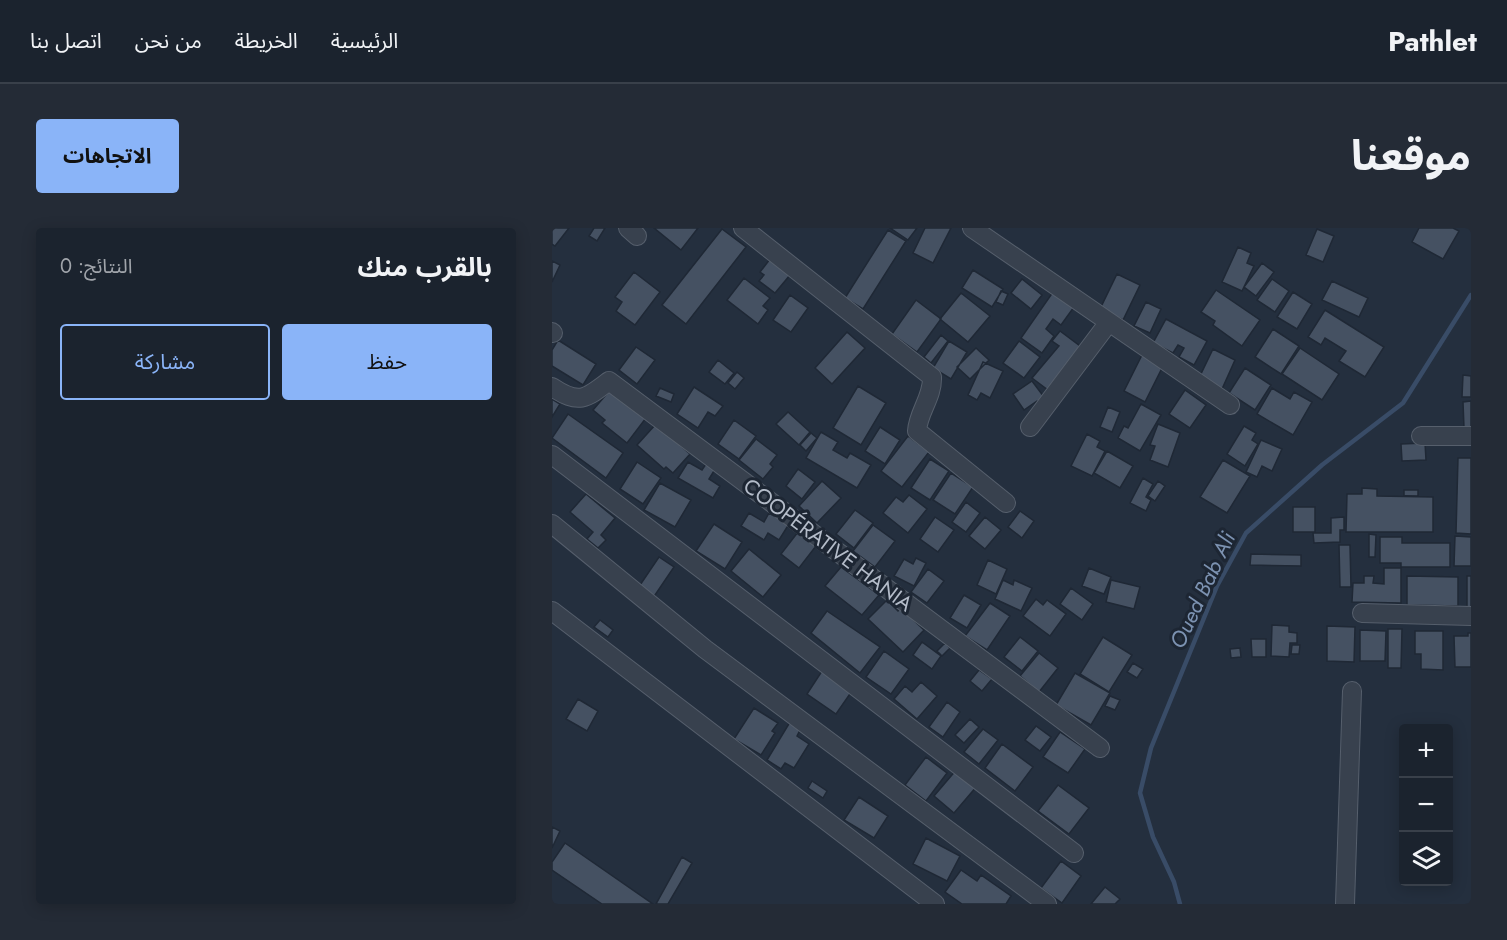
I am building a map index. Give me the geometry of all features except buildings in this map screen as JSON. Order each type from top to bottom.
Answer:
[{"type":"street","points":[[743,228],[932,377],[932,391],[918,422],[917,431],[1006,503]]},
{"type":"street","points":[[972,228],[1230,405]]},
{"type":"street","points":[[1030,427],[1109,322]]},
{"type":"street","name":"COOPÉRATIVE HANIA","points":[[552,387],[571,399],[582,399],[609,381],[1101,748]]},
{"type":"street","points":[[1421,436],[1471,436]]},
{"type":"street","points":[[552,455],[1074,853]]},
{"type":"street","points":[[552,524],[705,649],[1047,904]]},
{"type":"street","points":[[552,611],[935,904]]},
{"type":"street","points":[[1362,612],[1471,616]]},
{"type":"street","points":[[1345,904],[1352,691]]},
{"type":"waterway","name":"Oued Bab Ali","points":[[1180,904],[1174,882],[1153,837],[1140,793],[1151,748],[1217,586],[1246,533],[1322,465],[1403,403],[1471,295]]}]
